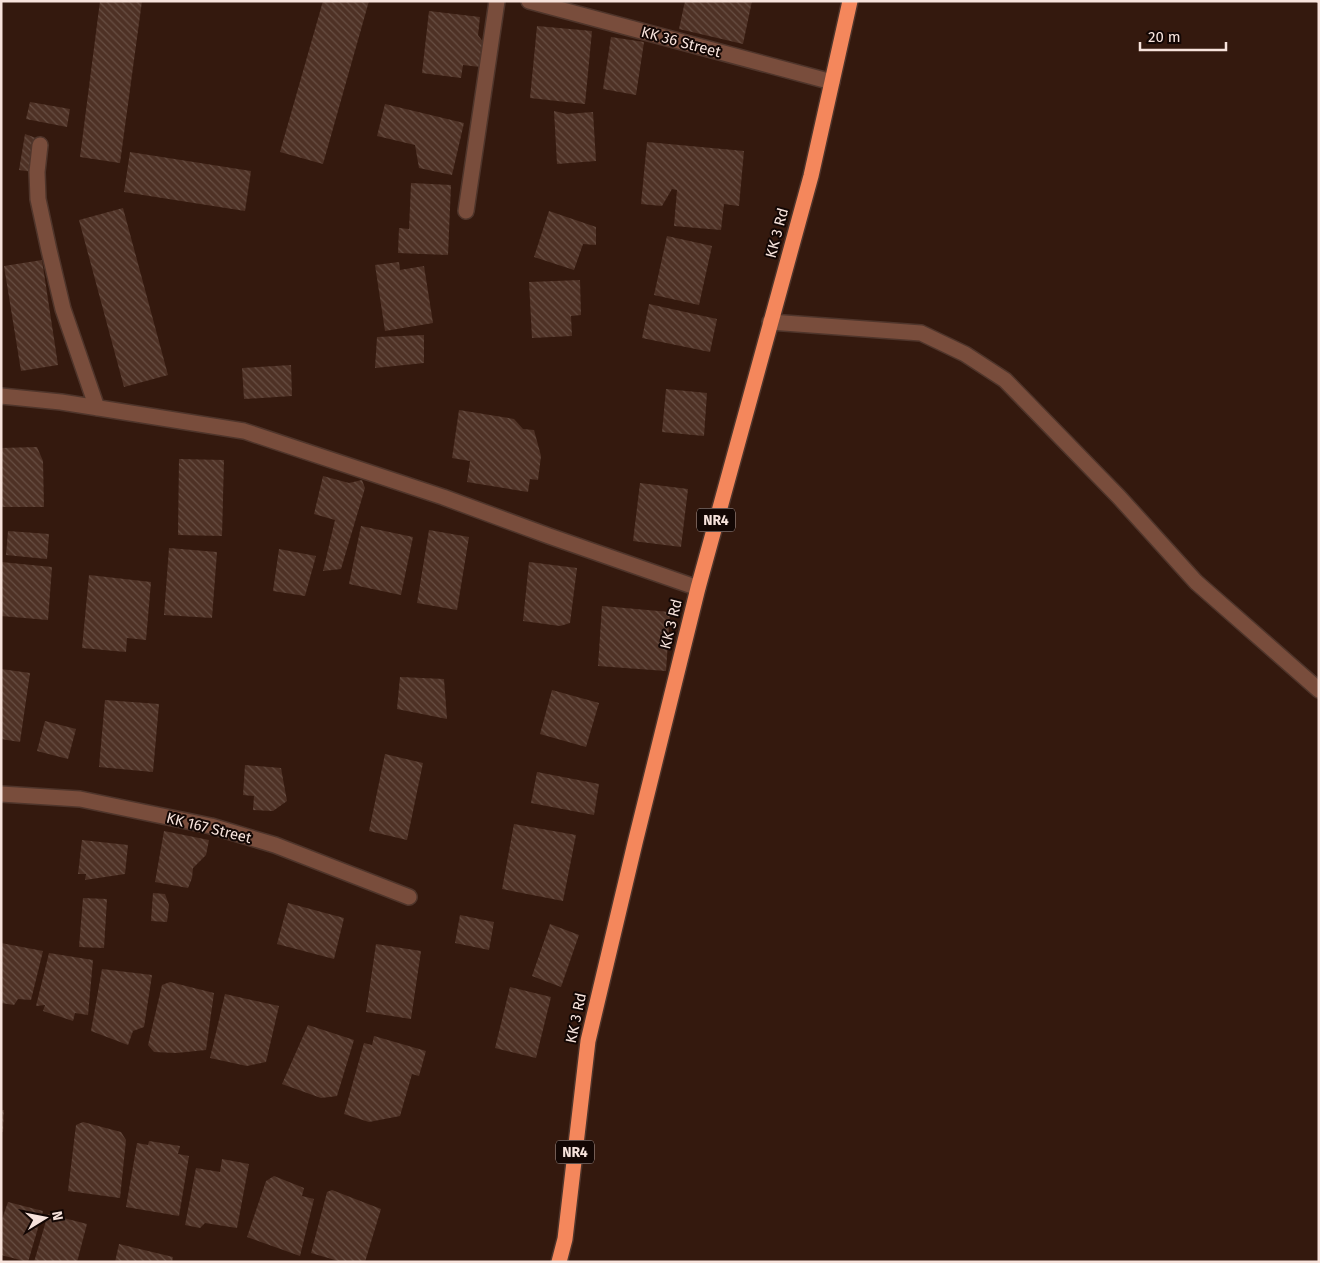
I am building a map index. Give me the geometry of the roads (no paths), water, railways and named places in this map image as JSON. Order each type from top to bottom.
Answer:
[{"type":"highway","name":"KK 3 Rd","points":[[559,1262],[565,1239],[588,1041],[698,588],[811,176],[850,1]]},
{"type":"street","points":[[466,211],[497,1]]},
{"type":"street","name":"KK 36 Street","points":[[529,1],[832,82]]},
{"type":"street","points":[[40,146],[37,172],[38,199],[47,241],[63,309],[97,408]]},
{"type":"street","points":[[770,322],[921,333],[965,354],[1005,380],[1119,497],[1196,582],[1319,690]]},
{"type":"street","points":[[1,396],[61,402],[244,431],[444,497],[698,588]]},
{"type":"street","name":"KK 167 Street","points":[[1,794],[80,800],[211,826],[275,845],[409,897]]}]
